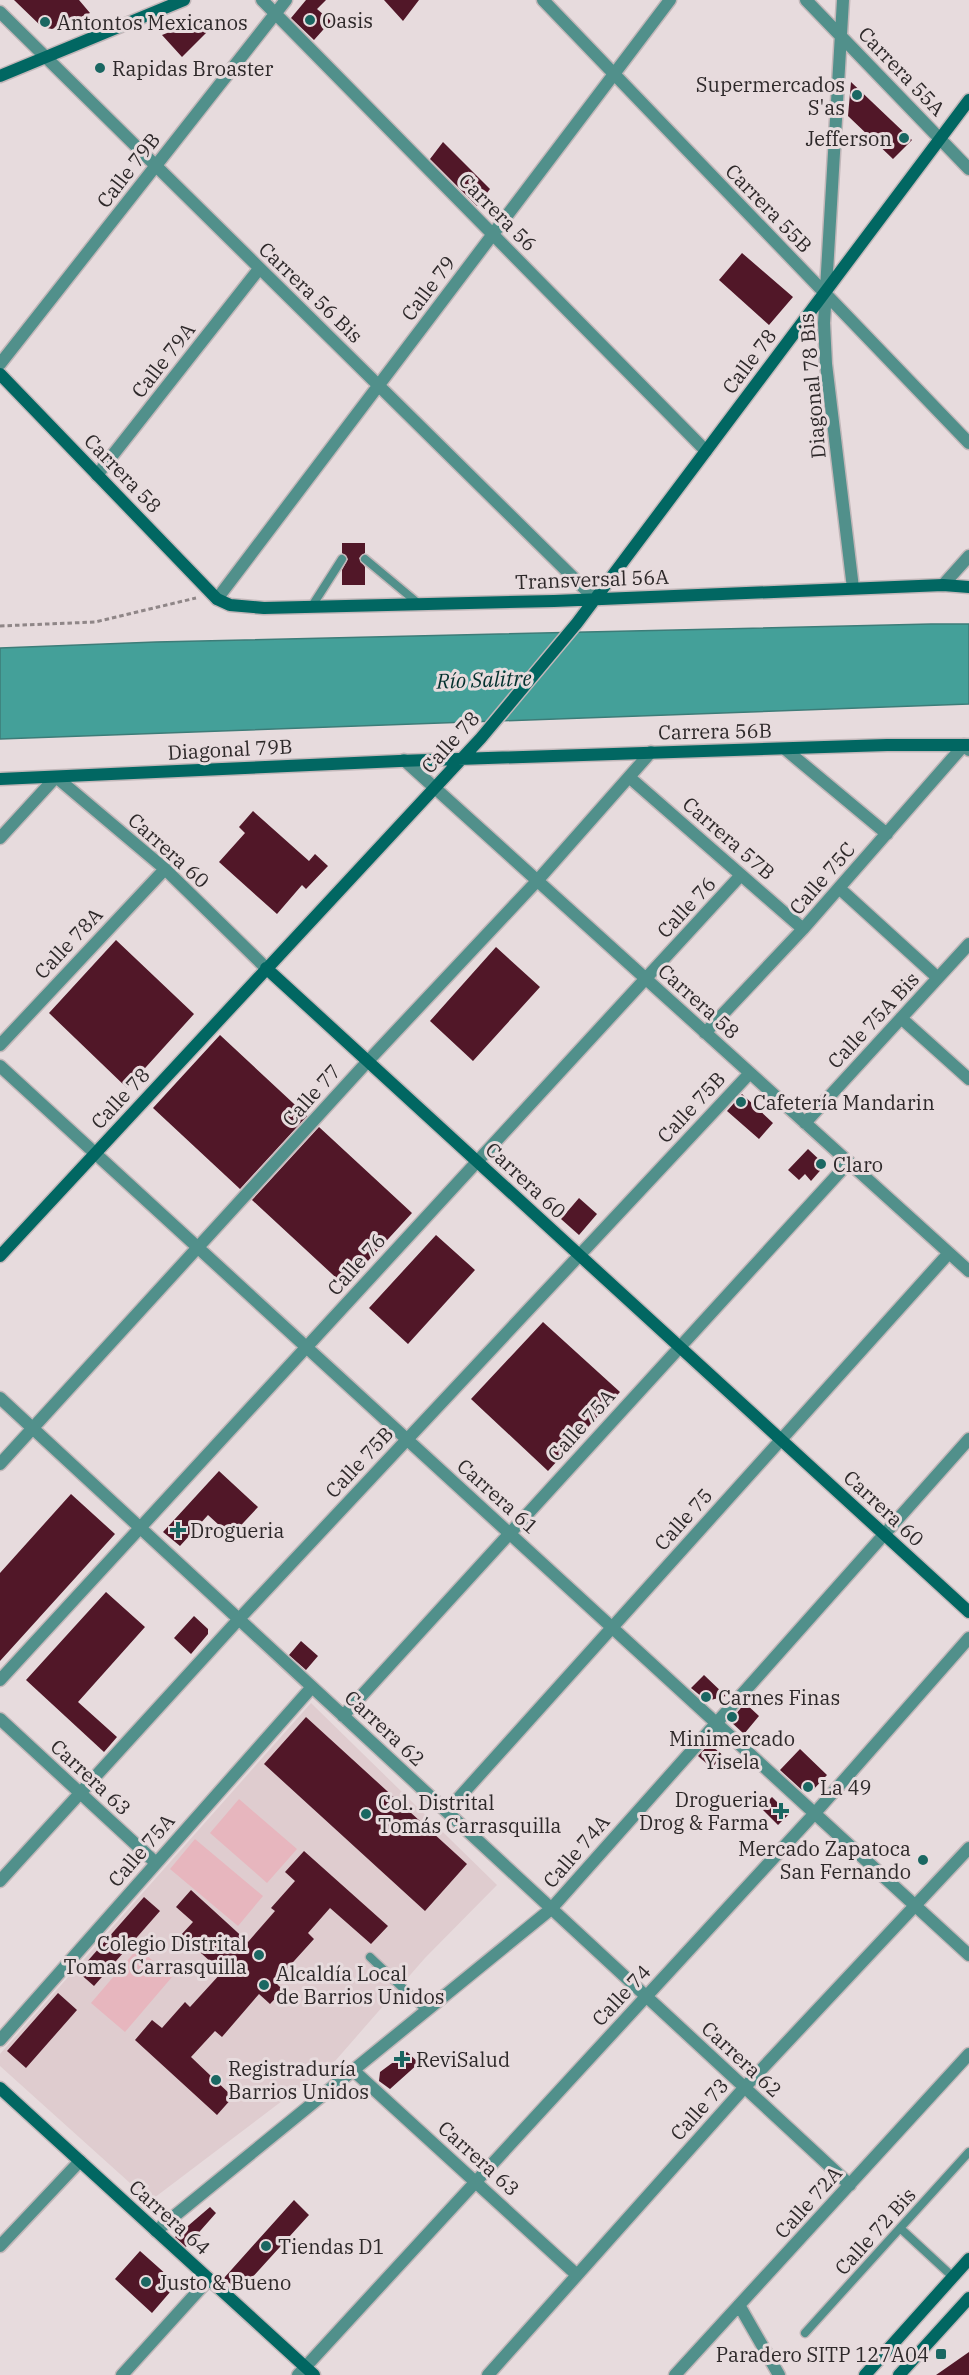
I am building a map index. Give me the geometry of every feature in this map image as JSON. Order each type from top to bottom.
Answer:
[{"type":"street","points":[[0,76],[184,0]]},
{"type":"street","name":"Carrera 56","points":[[262,0],[706,451]]},
{"type":"street","name":"Calle 79B","points":[[0,364],[286,0]]},
{"type":"street","name":"Carrera 55B","points":[[543,0],[969,443]]},
{"type":"street","name":"Calle 79","points":[[217,599],[670,0]]},
{"type":"street","name":"Carrera 55A","points":[[806,0],[969,169]]},
{"type":"street","name":"Diagonal 78 Bis","points":[[843,0],[824,294],[826,364],[853,588]]},
{"type":"street","name":"Carrera 56 Bis","points":[[0,12],[44,58],[595,599]]},
{"type":"street","name":"Calle 78","points":[[0,1256],[481,738],[577,623],[969,100]]},
{"type":"street","name":"Calle 79A","points":[[97,475],[259,269]]},
{"type":"street","name":"Carrera 58","points":[[0,374],[217,599]]},
{"type":"street","points":[[943,585],[969,556]]},
{"type":"street","name":"Transversal 56A","points":[[217,599],[244,607],[312,606],[595,599],[943,585],[969,587]]},
{"type":"street","name":"Carrera 56B","points":[[462,759],[887,745],[967,747]]},
{"type":"street","name":"Calle 75C","points":[[705,1033],[803,929],[967,747]]},
{"type":"street","points":[[785,749],[887,834]]},
{"type":"street","name":"Calle 77","points":[[0,1464],[199,1249],[368,1061],[537,881],[651,752]]},
{"type":"street","name":"Diagonal 79B","points":[[0,779],[462,759]]},
{"type":"street","name":"Carrera 58","points":[[404,760],[969,1271]]},
{"type":"street","points":[[0,838],[56,777]]},
{"type":"street","name":"Carrera 60","points":[[56,777],[165,869],[266,968],[969,1612]]},
{"type":"street","name":"Carrera 57B","points":[[629,777],[803,929]]},
{"type":"street","name":"Calle 78A","points":[[0,1045],[165,869]]},
{"type":"street","name":"Calle 76","points":[[0,1680],[476,1160],[741,875]]},
{"type":"street","points":[[839,888],[938,978]]},
{"type":"street","name":"Calle 75A Bis","points":[[805,1123],[969,944]]},
{"type":"street","points":[[902,1018],[969,1080]]},
{"type":"street","name":"Carrera 61","points":[[0,1066],[969,1954]]},
{"type":"street","name":"Calle 75B","points":[[0,1881],[239,1619],[750,1073]]},
{"type":"street","name":"Calle 75A","points":[[343,1716],[849,1162]]},
{"type":"street","name":"Calle 75","points":[[447,1811],[949,1253]]},
{"type":"street","name":"Carrera 62","points":[[0,1398],[850,2185]]},
{"type":"street","name":"Calle 74A","points":[[156,2230],[551,1909],[969,1439]]},
{"type":"street","name":"Calle 74","points":[[306,2372],[815,1813],[969,1638]]},
{"type":"street","name":"Calle 75A","points":[[0,2040],[312,1687]]},
{"type":"street","name":"Carrera 63","points":[[0,1719],[156,1863]]},
{"type":"street","name":"Calle 73","points":[[488,2375],[744,2088],[969,1848]]},
{"type":"street","name":"Calle 72A","points":[[675,2375],[969,2054]]},
{"type":"street","name":"Carrera 63","points":[[354,2071],[577,2275]]},
{"type":"street","name":"Carrera 64","points":[[0,2088],[209,2279],[306,2372]]},
{"type":"street","points":[[0,2246],[80,2161]]},
{"type":"street","points":[[865,2375],[969,2259]]},
{"type":"street","points":[[122,2375],[209,2279]]},
{"type":"street","points":[[899,2375],[969,2298]]},
{"type":"street","points":[[739,2305],[779,2375]]},
{"type":"lane","points":[[312,606],[342,559]]},
{"type":"lane","points":[[365,559],[419,604]]},
{"type":"lane","points":[[370,1957],[427,2011]]},
{"type":"lane","name":"Calle 72 Bis","points":[[805,2332],[969,2152]]},
{"type":"lane","points":[[900,2228],[953,2277]]},
{"type":"path","points":[[0,626],[95,622],[200,598]]},
{"type":"shaded area","name":"Colegio Distrital Tomas Carrasquilla","points":[[311,1703],[497,1885],[425,1958],[336,2060],[150,2201],[0,2066],[0,2054]]},
{"type":"shaded area","points":[[239,1799],[297,1849],[267,1883],[210,1833]]},
{"type":"shaded area","points":[[195,1839],[263,1896],[238,1926],[170,1869]]},
{"type":"shaded area","points":[[138,1948],[172,1977],[125,2032],[91,2003]]},
{"type":"water","name":"Río Salitre","points":[[969,624],[969,704],[0,739],[0,648],[156,642]]},
{"type":"building","points":[[14,0],[79,0],[90,13],[52,29],[42,27]]},
{"type":"building","name":"Oasis","points":[[306,0],[326,0],[317,9],[331,21],[314,40],[291,18]]},
{"type":"building","points":[[384,0],[419,0],[403,21]]},
{"type":"building","points":[[203,19],[210,29],[182,57],[162,35]]},
{"type":"building","points":[[851,82],[912,140],[893,159],[848,116]]},
{"type":"building","points":[[443,142],[490,189],[477,206],[430,159]]},
{"type":"building","points":[[742,253],[793,297],[769,325],[719,280]]},
{"type":"building","points":[[342,543],[365,543],[365,553],[359,558],[365,567],[365,585],[342,585],[342,570],[348,559],[342,553]]},
{"type":"building","points":[[253,811],[309,861],[315,854],[328,866],[306,889],[302,885],[277,914],[219,862],[245,833],[239,827]]},
{"type":"building","points":[[116,940],[194,1014],[127,1088],[49,1013]]},
{"type":"building","points":[[496,947],[540,987],[473,1061],[430,1021]]},
{"type":"building","points":[[220,1035],[307,1116],[240,1189],[153,1108]]},
{"type":"building","points":[[742,1094],[773,1123],[759,1139],[727,1111]]},
{"type":"building","points":[[319,1127],[412,1213],[345,1286],[252,1200]]},
{"type":"building","points":[[808,1149],[825,1165],[811,1181],[805,1174],[799,1180],[788,1170]]},
{"type":"building","points":[[579,1198],[597,1214],[579,1235],[561,1219]]},
{"type":"building","points":[[436,1235],[475,1270],[408,1344],[369,1308]]},
{"type":"building","points":[[543,1322],[620,1392],[548,1471],[471,1399]]},
{"type":"building","points":[[219,1471],[258,1507],[231,1536],[208,1515],[180,1546],[163,1532]]},
{"type":"building","points":[[71,1494],[115,1534],[0,1661],[0,1573]]},
{"type":"building","points":[[106,1592],[145,1627],[78,1702],[117,1737],[104,1752],[26,1680]]},
{"type":"building","points":[[194,1616],[208,1629],[208,1634],[191,1654],[174,1638]]},
{"type":"building","points":[[301,1641],[318,1656],[306,1670],[289,1655]]},
{"type":"building","points":[[704,1675],[726,1696],[707,1701],[691,1688]]},
{"type":"building","points":[[745,1703],[759,1716],[744,1734],[730,1721]]},
{"type":"building","name":"Col. Distrital Tomás Carrasquilla","points":[[306,1717],[467,1864],[425,1911],[264,1764]]},
{"type":"building","points":[[709,1744],[723,1755],[712,1768],[698,1756]]},
{"type":"building","points":[[800,1749],[827,1775],[812,1791],[803,1791],[780,1770]]},
{"type":"building","points":[[772,1797],[789,1814],[778,1825],[761,1808]]},
{"type":"building","name":"Alcaldía Local de Barrios Unidos","points":[[304,1851],[388,1926],[371,1944],[330,1908],[308,1933],[314,1939],[275,1982],[283,1990],[270,2004],[259,1994],[222,2037],[215,2031],[191,2057],[233,2097],[217,2115],[135,2040],[152,2020],[162,2028],[185,2002],[190,2007],[222,1972],[181,1935],[193,1922],[176,1907],[191,1890],[248,1942],[275,1911],[271,1908],[295,1881],[285,1872]]},
{"type":"building","points":[[144,1897],[160,1911],[94,1986],[78,1972]]},
{"type":"building","points":[[58,1993],[77,2010],[26,2068],[7,2051]]},
{"type":"building","points":[[407,2052],[419,2063],[390,2089],[379,2081],[380,2072]]},
{"type":"building","name":"Tiendas D1","points":[[294,2200],[309,2215],[239,2292],[224,2278]]},
{"type":"building","points":[[210,2207],[216,2213],[186,2247],[175,2237]]},
{"type":"building","name":"Justo & Bueno","points":[[140,2251],[177,2284],[152,2313],[115,2279]]},
{"type":"building","points":[[969,2352],[969,2375],[936,2375]]},
{"type":"place","name":"Oasis","points":[[310,20]]},
{"type":"place","name":"Antontos Mexicanos","points":[[45,22]]},
{"type":"place","name":"Rapidas Broaster","points":[[100,68]]},
{"type":"place","name":"Supermercados S'as","points":[[857,95]]},
{"type":"place","name":"Jefferson","points":[[904,138]]},
{"type":"place","name":"Cafetería Mandarin","points":[[741,1102]]},
{"type":"place","name":"Claro","points":[[821,1164]]},
{"type":"place","name":"Drogueria","points":[[178,1530]]},
{"type":"place","name":"Carnes Finas","points":[[706,1697]]},
{"type":"place","name":"Minimercado Yisela","points":[[732,1717]]},
{"type":"place","name":"La 49","points":[[808,1787]]},
{"type":"place","name":"Drogueria Drog & Farma","points":[[781,1811]]},
{"type":"place","name":"Col. Distrital Tomás Carrasquilla","points":[[366,1814]]},
{"type":"place","name":"Mercado Zapatoca San Fernando","points":[[923,1860]]},
{"type":"place","name":"Colegio Distrital Tomas Carrasquilla","points":[[259,1955]]},
{"type":"place","name":"Alcaldía Local de Barrios Unidos","points":[[264,1985]]},
{"type":"place","name":"ReviSalud","points":[[402,2059]]},
{"type":"place","name":"Registraduría Barrios Unidos","points":[[216,2080]]},
{"type":"place","name":"Tiendas D1","points":[[266,2246]]},
{"type":"place","name":"Justo & Bueno","points":[[146,2282]]},
{"type":"place","name":"Paradero SITP 127A04","points":[[941,2354]]}]
